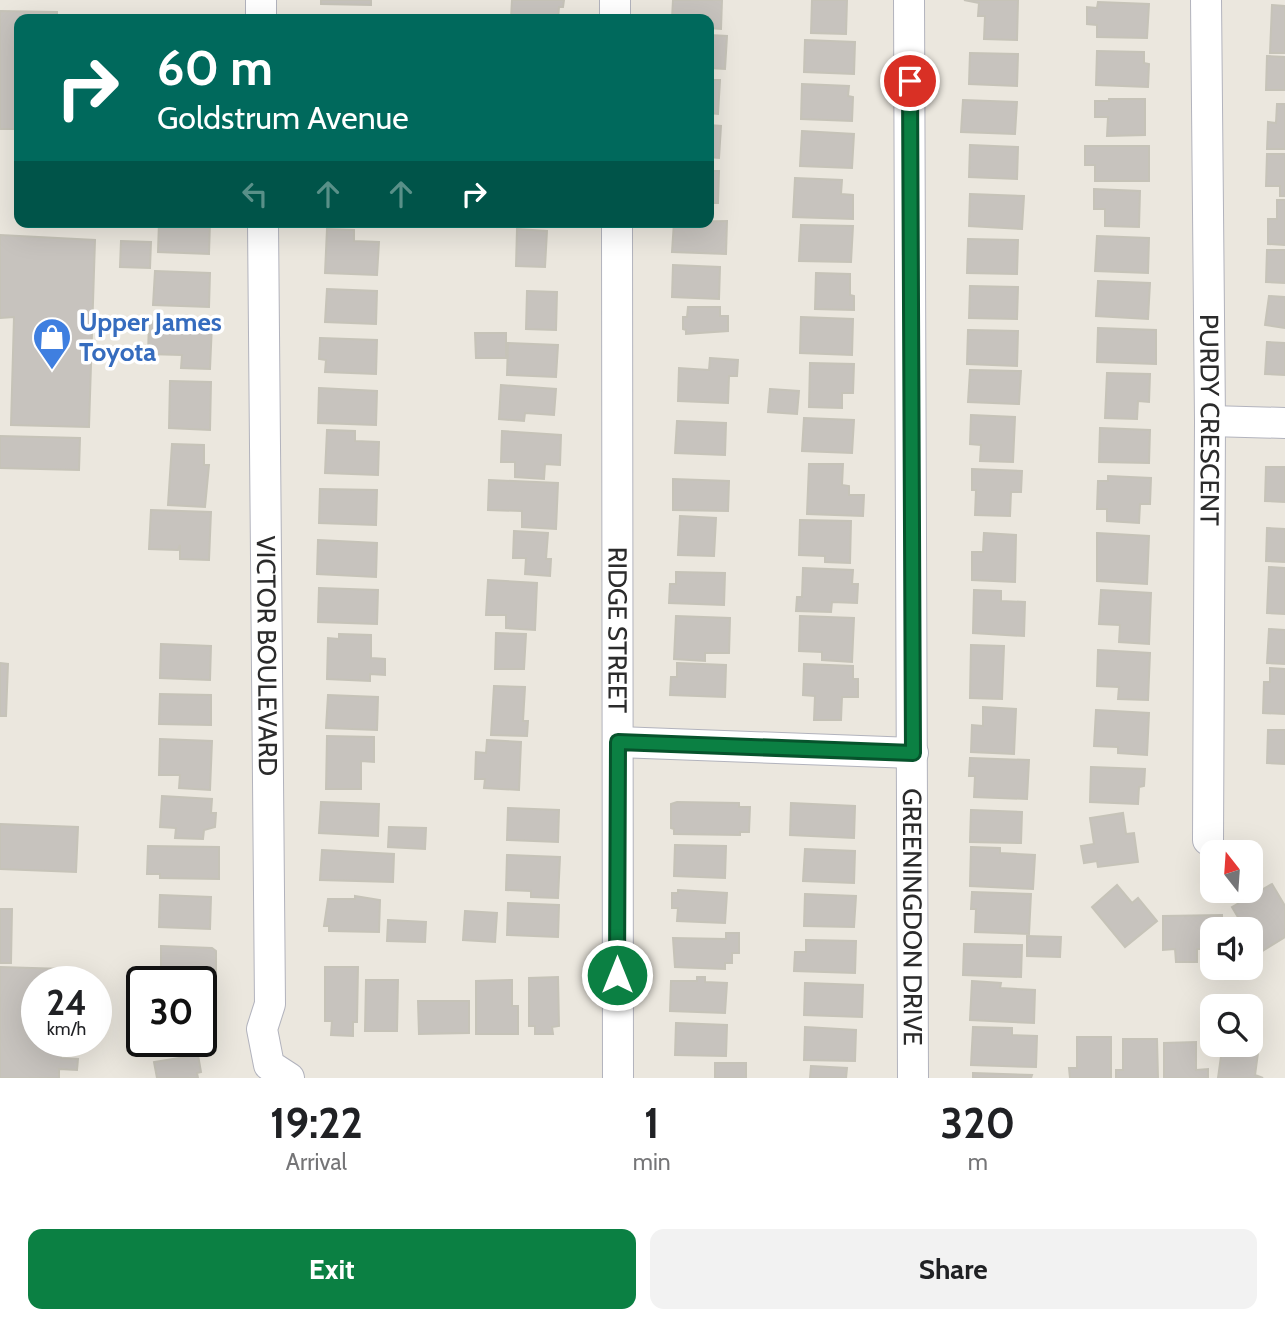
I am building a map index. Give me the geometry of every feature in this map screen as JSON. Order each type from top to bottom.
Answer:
[{"type":"street","name":"GREENINGDON DRIVE","points":[[909,0],[913,1078]]},
{"type":"street","name":"PURDY CRESCENT","points":[[1206,0],[1210,421],[1208,840]]},
{"type":"street","name":"VICTOR BOULEVARD","points":[[263,228],[270,1004],[262,1028],[269,1065],[289,1078]]},
{"type":"street","name":"RIDGE STREET","points":[[617,228],[618,1078]]},
{"type":"street","points":[[1210,421],[1285,423]]},
{"type":"street","points":[[618,742],[913,753]]},
{"type":"building","points":[[321,0],[371,0],[371,5],[321,4]]},
{"type":"building","points":[[512,0],[564,0],[558,14],[511,14]]},
{"type":"building","points":[[673,0],[722,0],[721,29],[714,28],[714,14],[672,14]]},
{"type":"building","points":[[812,0],[847,0],[846,34],[811,33]]},
{"type":"building","points":[[964,0],[1018,0],[1017,40],[984,39],[985,16],[978,16],[979,3]]},
{"type":"building","points":[[1098,2],[1149,4],[1147,38],[1097,37],[1097,25],[1087,24],[1087,7],[1097,8]]},
{"type":"building","points":[[1272,5],[1285,6],[1285,53],[1270,53]]},
{"type":"building","points":[[0,11],[57,12],[14,14],[14,129],[0,129]]},
{"type":"building","points":[[714,35],[727,36],[725,69],[714,68]]},
{"type":"building","points":[[805,40],[855,42],[854,74],[804,72]]},
{"type":"building","points":[[1097,51],[1144,52],[1144,63],[1149,64],[1148,87],[1096,85]]},
{"type":"building","points":[[970,53],[1018,54],[1017,86],[969,84]]},
{"type":"building","points":[[1267,56],[1285,57],[1285,90],[1266,90]]},
{"type":"building","points":[[714,80],[720,80],[718,114],[714,114]]},
{"type":"building","points":[[802,84],[849,86],[848,96],[853,97],[852,121],[801,119]]},
{"type":"building","points":[[1145,99],[1145,135],[1107,136],[1108,117],[1095,117],[1095,101]]},
{"type":"building","points":[[963,100],[1017,102],[1015,134],[961,132]]},
{"type":"building","points":[[1277,104],[1285,104],[1285,149],[1267,149],[1268,122],[1276,123]]},
{"type":"building","points":[[714,125],[721,126],[719,158],[714,158]]},
{"type":"building","points":[[802,131],[854,134],[852,168],[800,166]]},
{"type":"building","points":[[970,145],[1018,147],[1017,179],[969,177]]},
{"type":"building","points":[[1085,146],[1149,146],[1149,181],[1095,181],[1095,165],[1085,165]]},
{"type":"building","points":[[1267,154],[1285,154],[1285,196],[1280,196],[1280,186],[1266,186]]},
{"type":"building","points":[[714,171],[719,171],[718,203],[714,203]]},
{"type":"building","points":[[795,178],[842,180],[841,194],[853,195],[853,219],[793,217]]},
{"type":"building","points":[[1094,189],[1140,191],[1139,227],[1105,226],[1105,209],[1094,209]]},
{"type":"building","points":[[970,194],[1024,196],[1022,229],[969,226]]},
{"type":"building","points":[[1277,200],[1285,200],[1285,245],[1268,244],[1268,219],[1277,219]]},
{"type":"building","points":[[714,221],[727,221],[726,254],[672,252],[674,228],[714,228]]},
{"type":"building","points":[[801,225],[853,226],[851,262],[799,261]]},
{"type":"building","points":[[159,228],[210,228],[209,254],[158,252]]},
{"type":"building","points":[[327,229],[354,230],[354,241],[379,242],[377,275],[325,273]]},
{"type":"building","points":[[517,229],[547,231],[545,267],[516,266]]},
{"type":"building","name":"Upper James Toyota","points":[[0,235],[95,240],[89,427],[11,425],[14,317],[0,318]]},
{"type":"building","points":[[1097,236],[1149,238],[1148,273],[1095,271]]},
{"type":"building","points":[[968,239],[1018,240],[1017,274],[967,273]]},
{"type":"building","points":[[121,241],[151,242],[150,268],[120,267]]},
{"type":"building","points":[[1267,250],[1285,250],[1285,283],[1266,282]]},
{"type":"building","points":[[673,265],[720,267],[719,299],[672,297]]},
{"type":"building","points":[[155,271],[210,273],[209,307],[153,305]]},
{"type":"building","points":[[816,273],[850,274],[850,295],[854,296],[854,310],[815,309]]},
{"type":"building","points":[[1098,281],[1150,283],[1148,319],[1096,316]]},
{"type":"building","points":[[970,286],[1018,287],[1017,319],[969,318]]},
{"type":"building","points":[[327,289],[377,291],[376,324],[325,322]]},
{"type":"building","points":[[527,291],[557,292],[556,330],[526,329]]},
{"type":"building","points":[[1269,296],[1285,297],[1285,328],[1265,325]]},
{"type":"building","points":[[688,307],[720,307],[720,316],[728,316],[728,331],[686,334],[683,317],[687,317]]},
{"type":"building","points":[[801,317],[853,319],[852,355],[800,353]]},
{"type":"building","points":[[149,321],[212,324],[210,369],[181,368],[182,355],[148,354]]},
{"type":"building","points":[[1098,328],[1156,330],[1156,364],[1097,362]]},
{"type":"building","points":[[968,330],[1018,331],[1017,366],[967,364]]},
{"type":"building","points":[[475,333],[506,333],[506,358],[476,358]]},
{"type":"building","points":[[320,338],[377,340],[376,374],[325,372],[326,360],[319,359]]},
{"type":"building","points":[[1267,342],[1285,343],[1285,375],[1265,374]]},
{"type":"building","points":[[508,343],[558,345],[556,377],[507,375]]},
{"type":"building","points":[[710,358],[738,360],[737,376],[729,376],[728,403],[678,401],[679,368],[709,370]]},
{"type":"building","points":[[810,363],[854,364],[853,393],[842,393],[842,408],[809,407]]},
{"type":"building","points":[[970,370],[1021,371],[1019,404],[968,402]]},
{"type":"building","points":[[1107,373],[1150,374],[1149,402],[1138,401],[1137,419],[1105,418]]},
{"type":"building","points":[[170,381],[211,382],[210,430],[169,428]]},
{"type":"building","points":[[501,385],[556,389],[554,415],[525,413],[524,421],[499,419]]},
{"type":"building","points":[[319,388],[377,391],[376,425],[318,423]]},
{"type":"building","points":[[770,389],[799,391],[797,414],[768,412]]},
{"type":"building","points":[[971,415],[1015,417],[1013,462],[980,461],[981,445],[970,444]]},
{"type":"building","points":[[804,418],[854,420],[852,453],[802,451]]},
{"type":"building","points":[[677,421],[726,423],[725,455],[675,453]]},
{"type":"building","points":[[1100,428],[1150,430],[1149,463],[1099,462]]},
{"type":"building","points":[[327,430],[355,431],[355,441],[379,442],[378,475],[325,473]]},
{"type":"building","points":[[502,431],[561,435],[560,465],[545,464],[544,479],[515,477],[515,462],[501,462]]},
{"type":"building","points":[[0,436],[80,438],[79,470],[0,468]]},
{"type":"building","points":[[172,444],[204,445],[204,465],[209,465],[205,507],[168,505]]},
{"type":"building","points":[[809,464],[843,464],[842,485],[849,486],[849,495],[864,495],[863,516],[807,514]]},
{"type":"building","points":[[1266,467],[1285,467],[1285,502],[1265,501]]},
{"type":"building","points":[[972,469],[1022,471],[1021,492],[1011,492],[1010,516],[975,515],[976,490],[972,490]]},
{"type":"building","points":[[1108,476],[1151,478],[1150,504],[1140,504],[1139,523],[1107,521],[1107,509],[1097,509],[1098,481],[1108,481]]},
{"type":"building","points":[[673,479],[729,481],[728,511],[673,510]]},
{"type":"building","points":[[489,480],[558,483],[556,529],[522,527],[522,511],[488,510]]},
{"type":"building","points":[[320,489],[377,490],[376,525],[319,523]]},
{"type":"building","points":[[151,510],[211,512],[209,560],[180,559],[180,545],[178,550],[149,549]]},
{"type":"building","points":[[680,516],[716,518],[714,556],[678,555]]},
{"type":"building","points":[[800,520],[851,521],[850,563],[825,562],[825,556],[799,555]]},
{"type":"building","points":[[1267,528],[1285,529],[1285,562],[1266,561]]},
{"type":"building","points":[[514,531],[548,533],[546,559],[551,559],[550,576],[525,574],[526,558],[513,558]]},
{"type":"building","points":[[984,533],[1016,535],[1015,582],[972,580],[972,552],[983,552]]},
{"type":"building","points":[[1097,533],[1149,536],[1147,584],[1097,581]]},
{"type":"building","points":[[318,540],[377,543],[376,577],[317,574]]},
{"type":"building","points":[[1269,567],[1285,568],[1285,614],[1267,613]]},
{"type":"building","points":[[803,568],[853,570],[852,584],[858,584],[857,603],[832,602],[831,612],[796,611],[797,597],[802,597]]},
{"type":"building","points":[[676,572],[725,573],[724,605],[669,603],[670,584],[676,584]]},
{"type":"building","points":[[488,580],[537,583],[535,630],[506,628],[506,615],[486,615]]},
{"type":"building","points":[[319,588],[378,590],[377,624],[318,622]]},
{"type":"building","points":[[974,590],[1001,591],[1001,601],[1025,602],[1024,636],[973,633]]},
{"type":"building","points":[[1101,590],[1151,593],[1149,644],[1119,642],[1120,625],[1099,624]]},
{"type":"building","points":[[676,616],[730,618],[729,653],[705,653],[705,661],[674,659]]},
{"type":"building","points":[[800,616],[854,618],[852,662],[822,660],[822,652],[799,651]]},
{"type":"building","points":[[1269,629],[1285,630],[1285,664],[1267,663]]},
{"type":"building","points":[[496,633],[526,634],[524,669],[495,669]]},
{"type":"building","points":[[339,634],[371,635],[371,658],[385,659],[385,675],[370,674],[370,681],[327,679],[328,638],[339,639]]},
{"type":"building","points":[[161,644],[211,646],[210,680],[160,678]]},
{"type":"building","points":[[971,645],[1004,646],[1002,699],[970,698]]},
{"type":"building","points":[[1098,650],[1150,653],[1148,700],[1118,699],[1119,687],[1097,686]]},
{"type":"building","points":[[0,663],[8,664],[6,716],[0,716]]},
{"type":"building","points":[[677,663],[726,665],[725,697],[670,695],[671,677],[677,677]]},
{"type":"building","points":[[804,664],[853,666],[853,679],[858,679],[858,697],[842,697],[841,720],[814,720],[815,696],[803,695]]},
{"type":"building","points":[[1270,668],[1285,669],[1285,714],[1263,713],[1264,682],[1270,682]]},
{"type":"building","points":[[494,686],[525,687],[523,721],[528,721],[527,736],[491,735]]},
{"type":"building","points":[[160,694],[211,695],[211,725],[159,724]]},
{"type":"building","points":[[328,695],[378,697],[377,730],[326,728]]},
{"type":"building","points":[[983,707],[1016,709],[1014,754],[971,752],[972,725],[983,726]]},
{"type":"building","points":[[1096,710],[1149,713],[1147,755],[1118,753],[1118,747],[1094,746]]},
{"type":"building","points":[[1268,730],[1285,730],[1285,764],[1267,763]]},
{"type":"building","points":[[327,736],[374,737],[374,762],[361,761],[361,789],[326,789]]},
{"type":"building","points":[[160,739],[212,741],[210,790],[179,788],[180,775],[159,775]]},
{"type":"building","points":[[487,740],[521,742],[519,790],[484,788],[485,779],[475,779],[476,752],[486,753]]},
{"type":"building","points":[[970,758],[1029,760],[1027,799],[974,797],[975,776],[969,776]]},
{"type":"building","points":[[1091,767],[1145,769],[1144,786],[1139,787],[1138,804],[1090,802]]},
{"type":"building","points":[[162,796],[212,799],[211,813],[216,813],[215,827],[204,830],[203,839],[175,838],[176,828],[160,827]]},
{"type":"building","points":[[321,802],[379,804],[378,836],[319,833]]},
{"type":"building","points":[[739,803],[739,807],[750,807],[749,832],[740,832],[740,835],[674,834],[674,829],[671,828],[671,804]]},
{"type":"building","points":[[791,803],[855,806],[854,838],[790,835]]},
{"type":"building","points":[[508,808],[559,810],[558,842],[507,840]]},
{"type":"building","points":[[971,810],[1022,812],[1021,843],[970,842]]},
{"type":"building","points":[[1123,813],[1126,834],[1134,833],[1138,862],[1098,867],[1097,861],[1084,863],[1081,846],[1094,844],[1090,818]]},
{"type":"building","points":[[0,824],[78,827],[76,872],[0,869]]},
{"type":"building","points":[[389,827],[426,828],[425,849],[388,847]]},
{"type":"building","points":[[675,845],[726,846],[725,878],[674,876]]},
{"type":"building","points":[[148,846],[219,847],[219,879],[160,878],[160,874],[147,874]]},
{"type":"building","points":[[971,847],[1000,848],[1000,853],[1035,855],[1033,889],[970,886]]},
{"type":"building","points":[[805,849],[855,851],[854,883],[803,881]]},
{"type":"building","points":[[322,850],[394,854],[393,882],[320,880]]},
{"type":"building","points":[[507,855],[560,857],[558,898],[531,897],[531,891],[506,890]]},
{"type":"building","points":[[1272,884],[1285,906],[1285,937],[1263,951],[1263,917],[1238,917],[1232,907],[1239,903],[1264,903],[1264,889]]},
{"type":"building","points":[[1117,885],[1132,903],[1138,898],[1157,921],[1125,947],[1092,907]]},
{"type":"building","points":[[678,890],[727,893],[725,923],[677,921],[678,908],[672,908],[672,893],[678,893]]},
{"type":"building","points":[[972,892],[1031,894],[1029,934],[975,932],[976,909],[971,909]]},
{"type":"building","points":[[805,894],[856,896],[854,927],[804,926]]},
{"type":"building","points":[[160,895],[211,897],[210,929],[159,927]]},
{"type":"building","points":[[355,896],[380,900],[379,932],[329,931],[329,926],[324,926],[328,899],[355,899]]},
{"type":"building","points":[[508,903],[559,905],[558,937],[507,935]]},
{"type":"building","points":[[0,909],[12,909],[11,963],[0,963]]},
{"type":"building","points":[[465,911],[497,913],[495,942],[463,940]]},
{"type":"building","points":[[1163,916],[1222,917],[1200,917],[1200,949],[1197,949],[1197,962],[1176,962],[1175,949],[1163,950]]},
{"type":"building","points":[[388,920],[426,922],[425,942],[387,941]]},
{"type":"building","points":[[726,933],[739,933],[739,953],[732,953],[732,963],[725,963],[725,969],[675,967],[673,938],[726,939]]},
{"type":"building","points":[[1027,936],[1061,937],[1060,957],[1027,956]]},
{"type":"building","points":[[806,940],[856,941],[855,973],[794,971],[795,952],[806,952]]},
{"type":"building","points":[[964,944],[1022,945],[1021,977],[963,975]]},
{"type":"building","points":[[161,946],[212,948],[216,951],[216,966],[161,966]]},
{"type":"building","points":[[0,967],[21,968],[21,1057],[78,1059],[77,1070],[59,1069],[59,1078],[0,1078]]},
{"type":"building","points":[[325,967],[358,967],[357,1022],[353,1022],[353,1036],[331,1035],[332,1021],[325,1021]]},
{"type":"building","points":[[558,977],[559,1026],[552,1027],[553,1034],[535,1034],[535,1026],[529,1026],[529,978]]},
{"type":"building","points":[[697,977],[705,977],[705,982],[727,983],[725,1013],[670,1011],[671,981],[697,981]]},
{"type":"building","points":[[366,980],[398,980],[397,1031],[365,1031]]},
{"type":"building","points":[[512,980],[512,1006],[518,1006],[518,1034],[476,1034],[476,981]]},
{"type":"building","points":[[972,981],[1001,983],[1000,988],[1035,990],[1034,1023],[970,1020]]},
{"type":"building","points":[[805,983],[863,985],[862,1017],[804,1015]]},
{"type":"building","points":[[418,1001],[469,1001],[469,1033],[419,1034]]},
{"type":"building","points":[[676,1023],[727,1025],[726,1056],[675,1055]]},
{"type":"building","points":[[805,1027],[856,1030],[855,1061],[804,1060]]},
{"type":"building","points":[[973,1027],[1012,1028],[1012,1035],[1037,1036],[1036,1067],[971,1065]]},
{"type":"building","points":[[1077,1037],[1111,1037],[1111,1078],[1070,1078],[1069,1068],[1077,1068]]},
{"type":"building","points":[[1123,1039],[1157,1039],[1158,1078],[1116,1078],[1116,1070],[1123,1070]]},
{"type":"building","points":[[1196,1042],[1196,1070],[1208,1069],[1208,1078],[1164,1078],[1164,1043]]},
{"type":"building","points":[[198,1057],[201,1072],[197,1073],[198,1078],[157,1078],[154,1062]]},
{"type":"building","points":[[1221,1057],[1257,1057],[1255,1075],[1263,1078],[1218,1078]]},
{"type":"building","points":[[715,1063],[746,1063],[746,1078],[715,1078]]},
{"type":"building","points":[[811,1066],[847,1068],[846,1078],[810,1078]]},
{"type":"building","points":[[973,1073],[1032,1075],[1031,1078],[973,1078]]},
{"type":"place","name":"Upper James Toyota","points":[[52,371]]},
{"type":"route","points":[[617,975],[618,742],[913,753],[910,81]]}]
